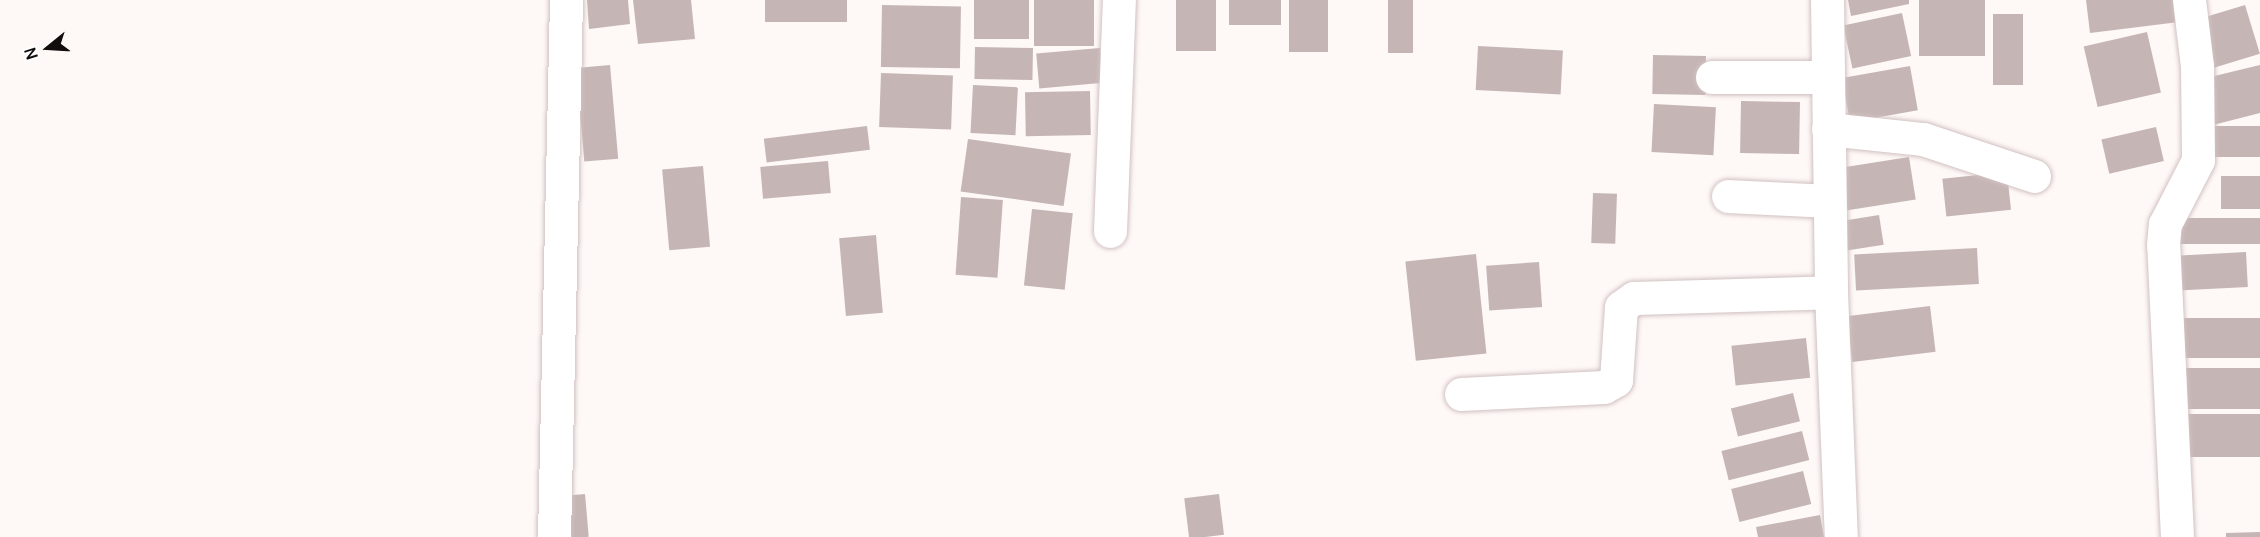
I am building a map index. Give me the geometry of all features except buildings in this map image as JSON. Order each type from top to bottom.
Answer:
[{"type":"street","points":[[554,537],[566,0]]},
{"type":"street","points":[[1110,231],[1119,0]]},
{"type":"street","points":[[1827,0],[1830,292],[1841,537]]},
{"type":"street","points":[[2178,537],[2163,245],[2165,224],[2198,160],[2197,66],[2190,0]]},
{"type":"street","points":[[1712,77],[1827,76]]},
{"type":"street","points":[[1828,129],[1923,139],[2034,176]]},
{"type":"street","points":[[1728,196],[1829,201]]},
{"type":"street","points":[[1461,394],[1604,387],[1616,380],[1621,307],[1634,298],[1830,292]]}]
